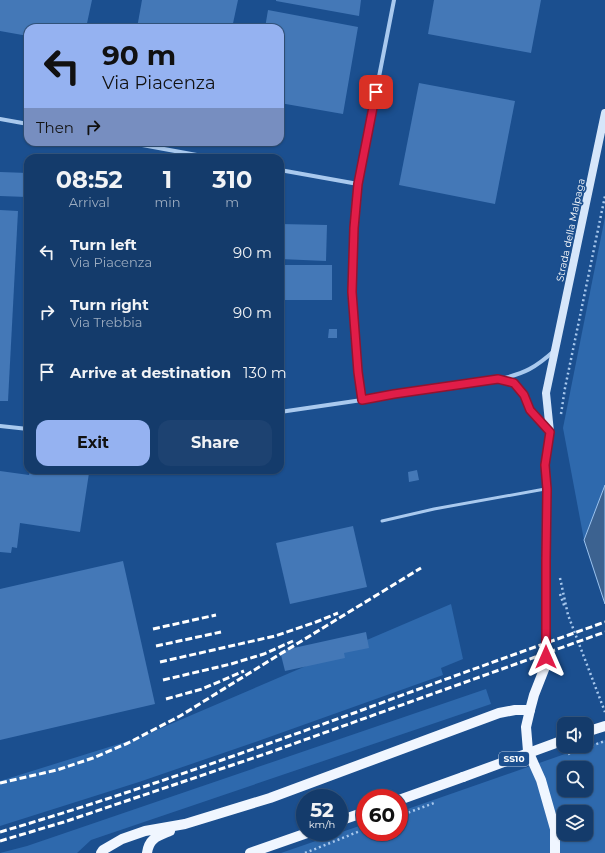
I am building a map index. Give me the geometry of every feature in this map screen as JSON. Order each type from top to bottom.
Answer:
[{"type":"main road","points":[[546,560],[545,668],[534,694],[526,727],[528,752],[541,780],[555,829],[555,853]]},
{"type":"main road","points":[[147,853],[150,844],[157,836],[185,824],[270,798],[499,713],[515,710],[530,710]]},
{"type":"main road","points":[[593,730],[605,726]]},
{"type":"main road","name":"SS10","points":[[408,797],[557,743]]},
{"type":"main road","points":[[101,853],[122,839],[145,831],[185,824]]},
{"type":"main road","points":[[250,853],[296,837]]},
{"type":"main road","points":[[269,853],[282,842]]},
{"type":"street","points":[[362,400],[358,372],[352,292],[354,228],[358,184],[394,0]]},
{"type":"street","name":"Strada della Malpaga","points":[[546,560],[547,489],[545,465],[550,432],[546,393],[605,113]]},
{"type":"street","points":[[0,119],[24,123]]},
{"type":"street","points":[[148,146],[191,154]]},
{"type":"street","points":[[284,171],[358,184]]},
{"type":"street","points":[[284,411],[518,375],[533,368],[555,350]]},
{"type":"street","points":[[498,379],[514,383],[524,395],[530,410],[550,432]]},
{"type":"street","points":[[0,426],[24,429]]},
{"type":"lane","points":[[382,520],[434,509],[547,489]]},
{"type":"path","points":[[561,418],[565,388],[605,196]]},
{"type":"path","points":[[560,577],[568,615],[605,712]]},
{"type":"path","points":[[305,853],[356,832]]},
{"type":"shaded area","points":[[605,217],[605,485],[584,540],[563,428]]},
{"type":"shaded area","points":[[605,485],[605,604],[584,540]]},
{"type":"shaded area","points":[[451,604],[463,659],[441,668],[443,675],[139,782],[0,826],[0,781],[138,738]]},
{"type":"shaded area","points":[[486,689],[491,704],[91,840],[77,853],[0,853],[27,846]]},
{"type":"shaded area","points":[[605,740],[605,853],[281,853],[316,841],[348,841],[348,830],[356,827],[356,841],[408,841],[408,809],[568,753],[593,753],[593,744]]},
{"type":"building","points":[[0,0],[92,0],[87,24],[24,24],[24,35],[0,31]]},
{"type":"building","points":[[142,0],[238,0],[233,24],[138,24]]},
{"type":"building","points":[[276,0],[361,0],[359,16]]},
{"type":"building","points":[[434,0],[541,0],[531,53],[428,34]]},
{"type":"building","points":[[268,10],[358,27],[343,114],[284,104],[284,24],[266,24]]},
{"type":"building","points":[[419,83],[515,101],[495,204],[399,185]]},
{"type":"building","points":[[0,172],[24,173],[24,197],[0,196]]},
{"type":"building","points":[[0,210],[18,211],[8,401],[0,401]]},
{"type":"building","points":[[284,224],[327,225],[326,261],[284,259]]},
{"type":"building","points":[[284,265],[332,265],[332,300],[284,300]]},
{"type":"building","points":[[329,329],[337,329],[337,338],[328,338]]},
{"type":"building","points":[[417,470],[419,480],[409,482],[408,472]]},
{"type":"building","points":[[0,471],[29,475],[89,474],[80,532],[20,523],[17,548],[12,547],[11,553],[0,552]]},
{"type":"building","points":[[353,526],[367,587],[290,604],[276,543]]},
{"type":"building","points":[[123,561],[155,704],[0,740],[0,589]]},
{"type":"building","points":[[366,632],[369,648],[344,653],[345,658],[285,671],[280,651]]},
{"type":"railway","points":[[0,783],[57,770],[93,758],[128,743],[180,716],[421,568]]},
{"type":"railway","points":[[160,662],[275,636],[338,613]]},
{"type":"railway","points":[[153,629],[216,615]]},
{"type":"railway","points":[[0,832],[89,805],[222,760],[605,622]]},
{"type":"railway","points":[[156,646],[221,632]]},
{"type":"railway","points":[[0,841],[64,822],[268,753],[605,632]]},
{"type":"railway","points":[[163,680],[231,664],[264,654],[293,641]]},
{"type":"railway","points":[[166,699],[202,689],[244,671]]},
{"type":"route","points":[[376,92],[358,184],[354,228],[352,292],[358,372],[362,400],[498,379],[514,383],[524,395],[530,410],[550,432],[545,465],[547,489],[546,657]]}]
